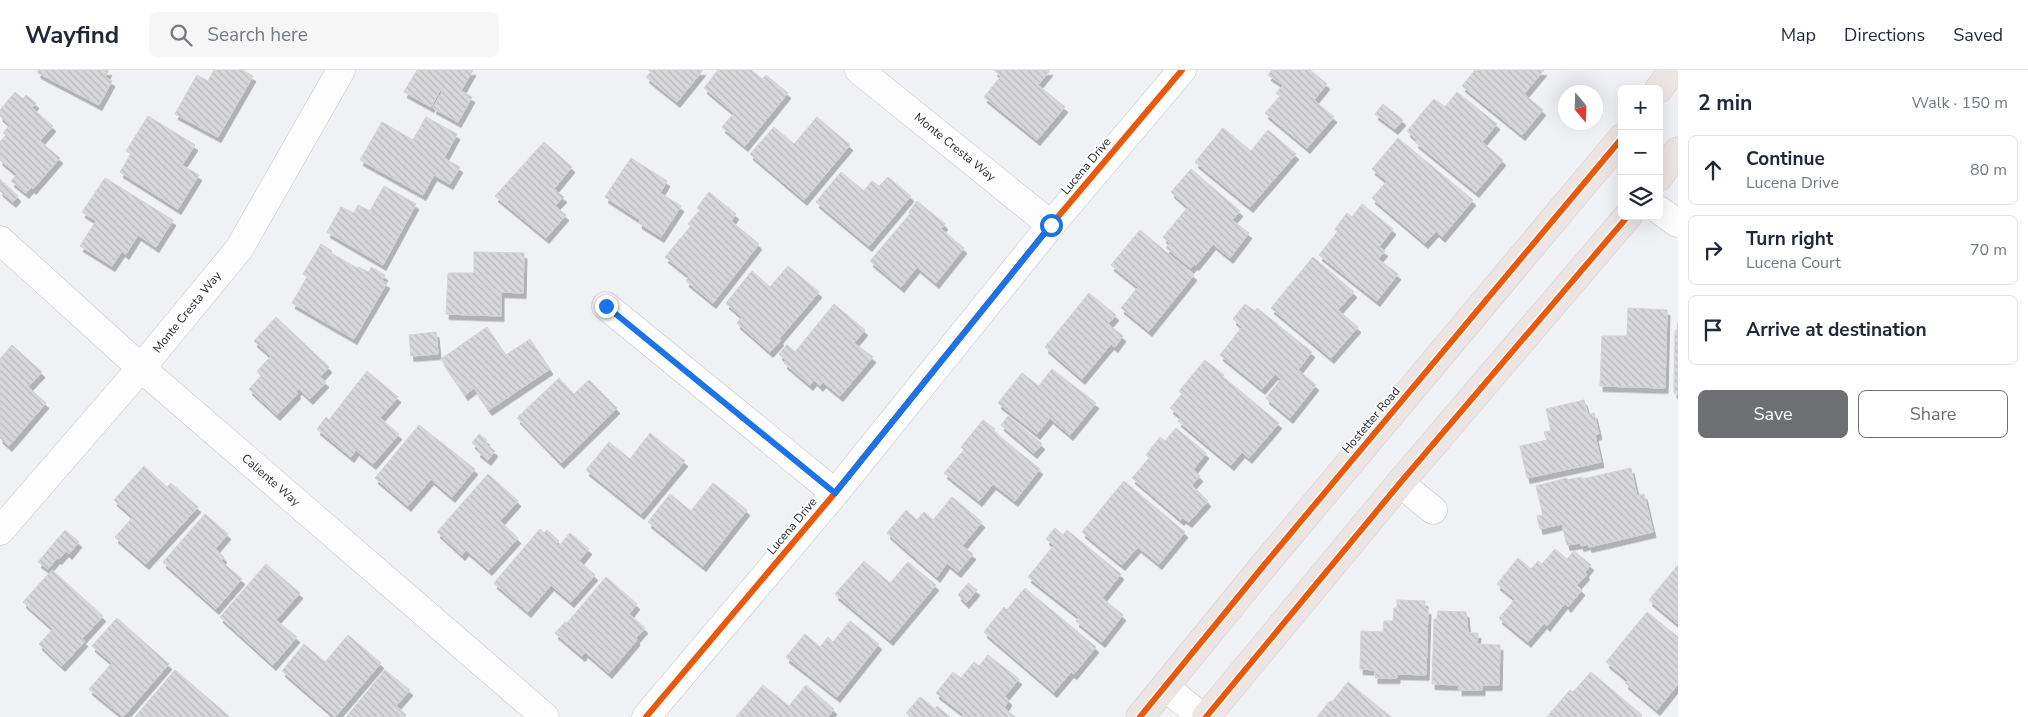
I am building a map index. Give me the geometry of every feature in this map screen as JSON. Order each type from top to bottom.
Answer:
[{"type":"main road","points":[[1661,85],[1672,70]]},
{"type":"main road","name":"Hostetter Road","points":[[1140,717],[1265,564],[1618,143]]},
{"type":"main road","points":[[1660,175],[1678,151]]},
{"type":"main road","points":[[1206,717],[1400,483],[1625,220]]},
{"type":"street","name":"Monte Cresta Way","points":[[0,531],[141,368],[239,249],[341,70]]},
{"type":"street","name":"Monte Cresta Way","points":[[859,70],[1051,225]]},
{"type":"street","name":"Lucena Drive","points":[[646,717],[835,493],[1051,225],[1182,70]]},
{"type":"street","name":"Caliente Way","points":[[0,240],[141,368],[546,717]]},
{"type":"street","points":[[606,306],[835,493]]},
{"type":"street","points":[[1400,483],[1433,510]]},
{"type":"street","points":[[1165,687],[1202,717]]},
{"type":"building","points":[[38,70],[109,70],[105,77],[112,81],[99,105],[38,73]]},
{"type":"building","points":[[214,70],[242,70],[253,76],[218,137],[175,114],[197,75],[208,81]]},
{"type":"building","points":[[417,70],[473,70],[461,91],[472,97],[458,122],[433,108],[442,92],[440,90],[431,107],[404,92]]},
{"type":"building","points":[[648,70],[703,70],[677,102],[646,77],[651,72]]},
{"type":"building","points":[[718,70],[751,70],[762,79],[766,75],[788,93],[745,146],[722,127],[734,113],[704,88]]},
{"type":"building","points":[[994,70],[1050,70],[1038,85],[1065,107],[1037,140],[984,97],[1001,76]]},
{"type":"building","points":[[1272,70],[1310,70],[1327,84],[1314,100],[1334,117],[1307,148],[1265,113],[1280,96],[1276,93],[1283,85],[1268,75]]},
{"type":"building","points":[[1475,70],[1544,70],[1524,94],[1543,110],[1522,135],[1462,86]]},
{"type":"building","points":[[15,92],[23,99],[26,95],[36,103],[32,108],[53,126],[40,141],[60,158],[33,189],[31,187],[26,193],[11,181],[17,174],[0,160],[0,142],[6,135],[3,133],[10,125],[0,116],[0,110]]},
{"type":"building","points":[[1457,92],[1497,124],[1482,142],[1503,160],[1476,192],[1415,142],[1417,140],[1407,131],[1434,99],[1445,107]]},
{"type":"building","points":[[1383,104],[1403,120],[1395,129],[1375,114]]},
{"type":"building","points":[[148,116],[195,145],[182,165],[199,175],[178,209],[120,172],[131,154],[126,151]]},
{"type":"building","points":[[426,117],[457,134],[444,158],[460,167],[450,184],[434,175],[423,195],[360,160],[382,122],[413,140]]},
{"type":"building","points":[[817,117],[850,145],[804,200],[750,154],[774,127],[794,144]]},
{"type":"building","points":[[1223,128],[1251,151],[1268,130],[1296,154],[1250,207],[1195,162]]},
{"type":"building","points":[[1398,138],[1473,200],[1442,237],[1436,231],[1425,243],[1372,198],[1387,181],[1372,169]]},
{"type":"building","points":[[544,142],[572,167],[554,189],[564,197],[555,206],[566,215],[546,238],[495,196]]},
{"type":"building","points":[[631,158],[667,181],[660,193],[681,206],[661,237],[639,223],[640,220],[605,197]]},
{"type":"building","points":[[1191,169],[1240,211],[1232,220],[1249,233],[1230,258],[1213,244],[1196,265],[1194,264],[1191,268],[1166,248],[1170,243],[1163,237],[1188,207],[1171,192]]},
{"type":"building","points":[[841,172],[864,191],[872,181],[879,186],[888,177],[911,196],[869,246],[816,202]]},
{"type":"building","points":[[105,178],[173,220],[156,247],[138,235],[126,254],[122,251],[112,266],[80,246],[96,221],[82,212]]},
{"type":"building","points":[[0,179],[18,196],[13,202],[0,191]]},
{"type":"building","points":[[384,186],[416,204],[383,265],[327,232],[341,207],[354,213],[358,205],[370,211]]},
{"type":"building","points":[[709,192],[736,214],[731,221],[759,244],[713,303],[686,281],[689,276],[665,257],[691,226],[688,224],[700,210],[697,208]]},
{"type":"building","points":[[917,201],[945,224],[941,229],[964,248],[936,283],[917,267],[901,287],[870,261],[910,214],[909,212]]},
{"type":"building","points":[[1362,204],[1393,229],[1379,247],[1385,251],[1378,259],[1398,274],[1377,301],[1319,255],[1338,231],[1335,229],[1347,213],[1352,217]]},
{"type":"building","points":[[1140,230],[1194,275],[1149,331],[1121,308],[1138,287],[1111,265]]},
{"type":"building","points":[[321,244],[332,251],[331,253],[357,268],[369,272],[371,267],[385,275],[382,280],[387,283],[354,339],[292,303],[307,277],[303,274]]},
{"type":"building","points":[[474,252],[524,253],[523,293],[501,292],[501,316],[446,314],[448,273],[474,273]]},
{"type":"building","points":[[1313,257],[1354,292],[1338,310],[1358,327],[1331,358],[1271,308]]},
{"type":"building","points":[[788,266],[819,292],[770,352],[737,323],[742,317],[726,303],[752,271],[770,287]]},
{"type":"building","points":[[1089,293],[1116,315],[1108,324],[1123,336],[1115,347],[1111,344],[1082,379],[1045,347]]},
{"type":"building","points":[[834,304],[865,330],[854,343],[873,357],[840,396],[823,382],[820,386],[814,380],[810,385],[784,363],[786,360],[779,354],[787,345],[795,352]]},
{"type":"building","points":[[1245,304],[1255,311],[1257,308],[1312,352],[1298,370],[1316,385],[1290,418],[1266,398],[1281,379],[1275,374],[1262,389],[1220,355],[1242,327],[1233,319]]},
{"type":"building","points":[[1628,308],[1667,310],[1665,388],[1600,386],[1602,336],[1627,336]]},
{"type":"building","points":[[276,317],[329,367],[320,377],[326,382],[310,399],[299,389],[296,392],[298,393],[277,415],[249,389],[261,376],[257,371],[271,356],[254,341]]},
{"type":"building","points":[[1678,322],[1678,394],[1674,393],[1675,331],[1677,331]]},
{"type":"building","points":[[487,327],[506,355],[530,339],[550,369],[489,410],[474,388],[465,395],[441,359]]},
{"type":"building","points":[[436,332],[438,354],[411,356],[409,335]]},
{"type":"building","points":[[12,345],[42,372],[28,387],[46,403],[9,446],[0,438],[0,359]]},
{"type":"building","points":[[1205,360],[1279,423],[1249,458],[1242,452],[1231,465],[1178,421],[1181,417],[1170,408],[1182,394],[1179,391]]},
{"type":"building","points":[[1052,369],[1096,403],[1070,435],[1050,418],[1037,434],[998,403],[1022,373],[1039,386]]},
{"type":"building","points":[[367,371],[398,397],[380,418],[399,434],[373,464],[356,450],[351,457],[317,429],[326,417],[329,420]]},
{"type":"building","points":[[559,378],[574,394],[589,380],[617,408],[561,463],[517,418]]},
{"type":"building","points":[[1584,400],[1588,415],[1594,413],[1599,434],[1595,435],[1601,462],[1527,478],[1520,446],[1547,440],[1544,432],[1551,431],[1546,409]]},
{"type":"building","points":[[1008,416],[1042,444],[1034,453],[1001,425]]},
{"type":"building","points":[[983,420],[995,429],[993,431],[1040,469],[1015,501],[993,484],[979,501],[944,473],[964,450],[961,447]]},
{"type":"building","points":[[419,425],[475,469],[452,497],[431,479],[408,506],[375,478]]},
{"type":"building","points":[[1176,428],[1206,453],[1193,470],[1200,476],[1192,485],[1208,501],[1189,522],[1183,518],[1181,520],[1132,478],[1149,458],[1146,455],[1160,437],[1165,441]]},
{"type":"building","points":[[650,433],[685,461],[641,514],[586,470],[609,442],[630,459]]},
{"type":"building","points":[[479,434],[487,440],[485,443],[495,451],[488,460],[477,451],[479,449],[472,443]]},
{"type":"building","points":[[144,466],[167,487],[171,483],[198,507],[146,564],[115,537],[133,517],[114,500]]},
{"type":"building","points":[[1631,468],[1637,496],[1644,494],[1653,532],[1589,547],[1588,544],[1581,546],[1580,543],[1567,545],[1562,524],[1540,529],[1537,516],[1543,515],[1536,486],[1567,478],[1567,480],[1582,477],[1583,479]]},
{"type":"building","points":[[488,474],[518,501],[500,521],[518,538],[489,570],[466,550],[462,555],[437,532]]},
{"type":"building","points":[[1124,481],[1185,532],[1159,564],[1138,547],[1122,565],[1082,532]]},
{"type":"building","points":[[713,483],[747,510],[703,566],[648,522],[670,494],[691,511]]},
{"type":"building","points":[[952,497],[982,522],[962,546],[973,554],[958,572],[947,563],[937,577],[887,533],[906,510],[917,520],[924,512],[933,520]]},
{"type":"building","points":[[205,514],[228,534],[215,549],[224,557],[221,561],[242,579],[216,609],[163,562]]},
{"type":"building","points":[[1055,528],[1063,535],[1067,530],[1121,574],[1102,598],[1123,615],[1102,642],[1076,621],[1079,617],[1028,577],[1054,545],[1046,539]]},
{"type":"building","points":[[540,529],[544,533],[547,530],[559,541],[557,544],[559,546],[570,533],[589,549],[579,561],[595,575],[571,602],[551,585],[528,612],[494,583]]},
{"type":"building","points":[[65,530],[79,542],[69,554],[66,551],[48,569],[38,562]]},
{"type":"building","points":[[1555,549],[1567,559],[1574,551],[1591,565],[1585,572],[1587,574],[1577,585],[1582,590],[1568,607],[1565,603],[1547,626],[1544,623],[1528,642],[1499,618],[1515,599],[1497,584],[1518,558],[1531,569],[1538,561],[1542,564]]},
{"type":"building","points":[[864,561],[890,583],[908,562],[936,585],[890,640],[835,594]]},
{"type":"building","points":[[266,564],[300,593],[276,620],[297,637],[273,665],[220,617]]},
{"type":"building","points":[[1678,565],[1678,624],[1649,600]]},
{"type":"building","points":[[52,570],[103,616],[82,639],[85,641],[62,666],[39,644],[53,629],[23,602]]},
{"type":"building","points":[[606,577],[637,604],[629,614],[645,628],[609,673],[585,652],[582,656],[555,633],[565,622],[567,623]]},
{"type":"building","points":[[968,583],[977,590],[966,603],[958,595]]},
{"type":"building","points":[[1025,588],[1096,647],[1074,674],[1071,672],[1054,692],[984,632],[1004,607],[1007,610]]},
{"type":"building","points":[[1397,600],[1425,601],[1425,609],[1428,609],[1426,675],[1397,674],[1397,678],[1375,678],[1375,670],[1360,669],[1361,631],[1383,632],[1384,621],[1393,621]]},
{"type":"building","points":[[1438,611],[1466,612],[1468,633],[1478,633],[1477,644],[1500,645],[1499,685],[1482,685],[1482,690],[1459,690],[1459,685],[1432,684],[1434,619],[1437,619]]},
{"type":"building","points":[[1647,612],[1678,637],[1678,684],[1657,710],[1625,683],[1628,680],[1606,662]]},
{"type":"building","points":[[117,618],[169,664],[123,717],[89,689],[112,663],[92,646]]},
{"type":"building","points":[[850,621],[879,644],[837,697],[786,657],[805,634],[820,647],[828,637],[833,642]]},
{"type":"building","points":[[348,635],[381,663],[335,717],[282,671],[304,644],[325,662]]},
{"type":"building","points":[[988,655],[1019,679],[1005,696],[1009,700],[1004,708],[1015,717],[962,717],[963,714],[936,693],[953,672],[961,678],[974,662],[979,666]]},
{"type":"building","points":[[175,670],[229,716],[135,717]]},
{"type":"building","points":[[385,670],[410,690],[396,706],[406,715],[404,717],[346,717]]},
{"type":"building","points":[[1591,672],[1642,715],[1641,717],[1547,717],[1570,690],[1573,692]]},
{"type":"building","points":[[1348,682],[1391,717],[1317,717]]},
{"type":"building","points":[[763,685],[789,706],[806,685],[834,709],[828,717],[736,717]]},
{"type":"building","points":[[920,697],[935,709],[937,706],[950,717],[910,717],[906,713]]},
{"type":"cycle path","points":[[646,717],[835,493],[1051,225],[1182,70]]},
{"type":"cycle path","points":[[1140,717],[1265,564],[1618,143]]},
{"type":"cycle path","points":[[1206,717],[1400,483],[1625,220]]},
{"type":"route","points":[[606,306],[835,493],[1051,225]]}]
